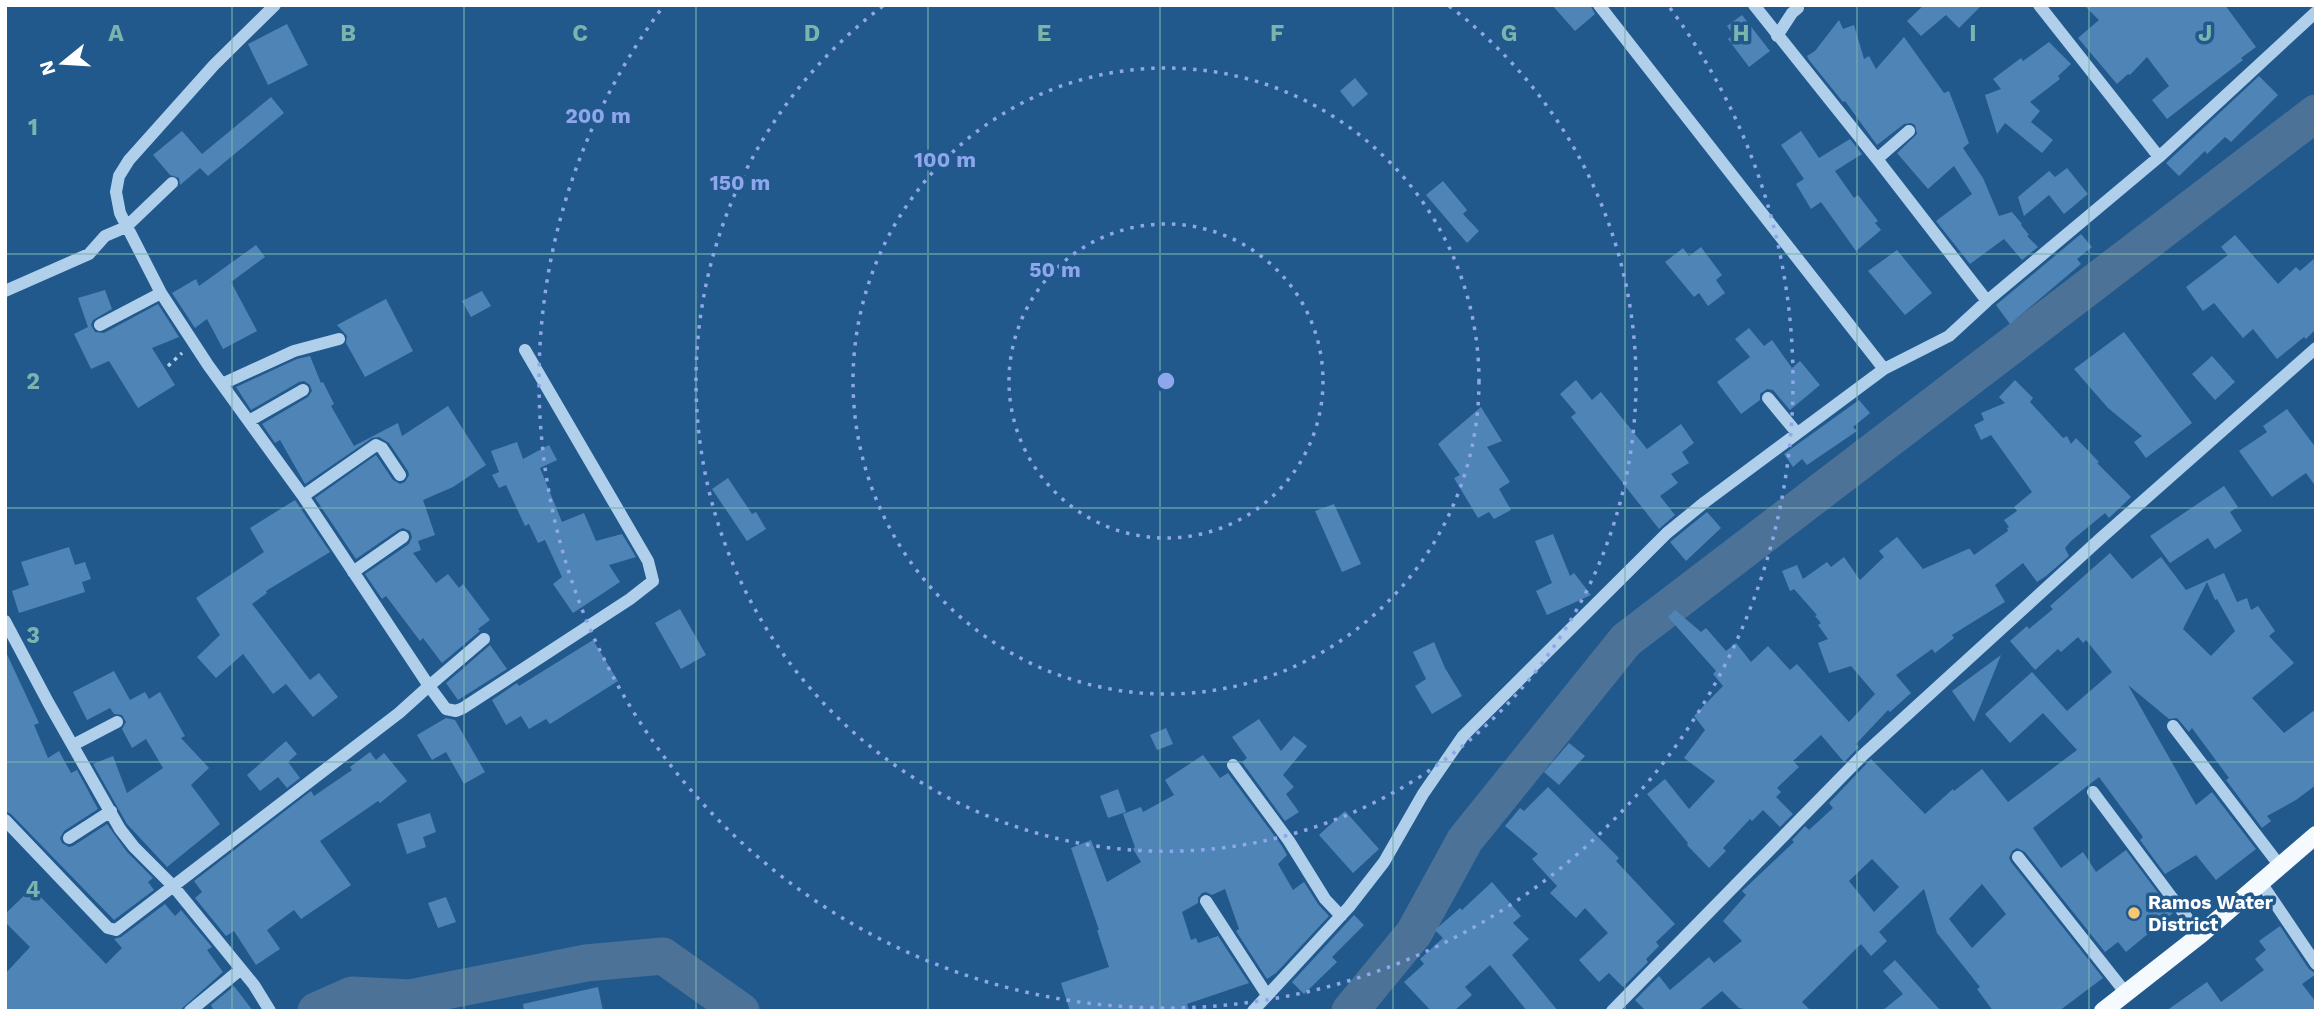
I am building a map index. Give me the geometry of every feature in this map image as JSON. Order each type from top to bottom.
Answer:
[{"type":"main road","points":[[2103,1011],[2262,884],[2316,835]]},
{"type":"street","points":[[275,5],[214,65],[129,160],[119,176],[116,191],[120,213],[162,293],[446,709],[456,711],[463,708],[630,599],[653,581],[648,561],[525,350]]},
{"type":"street","points":[[1599,5],[1884,369]]},
{"type":"street","points":[[1754,5],[1987,301]]},
{"type":"street","points":[[2039,5],[2159,157]]},
{"type":"street","points":[[1777,36],[1798,8]]},
{"type":"street","points":[[1253,1011],[1341,916],[1384,862],[1423,794],[1463,736],[1667,533],[1884,369],[1949,337],[1987,301],[2159,157],[2316,12]]},
{"type":"street","points":[[1877,159],[1909,131]]},
{"type":"street","points":[[5,291],[89,254],[105,236],[126,228],[172,183]]},
{"type":"street","points":[[100,325],[162,293]]},
{"type":"street","points":[[222,384],[294,351],[340,339]]},
{"type":"street","points":[[1612,1011],[1863,755],[2082,555],[2316,348]]},
{"type":"street","points":[[249,421],[303,390]]},
{"type":"street","points":[[1768,398],[1797,433]]},
{"type":"street","points":[[303,496],[376,445],[382,448],[400,475]]},
{"type":"street","points":[[353,572],[403,537]]},
{"type":"street","points":[[5,621],[120,829],[174,887],[254,985],[270,1011]]},
{"type":"street","points":[[5,820],[112,930],[116,930],[399,713],[484,639]]},
{"type":"street","points":[[73,745],[117,722]]},
{"type":"street","points":[[2173,726],[2280,866]]},
{"type":"street","points":[[1233,765],[1289,841],[1325,899],[1341,916]]},
{"type":"street","points":[[2092,792],[2200,935]]},
{"type":"street","points":[[69,838],[111,811]]},
{"type":"street","points":[[2018,857],[2125,992]]},
{"type":"street","points":[[2262,884],[2316,964]]},
{"type":"street","points":[[1206,901],[1267,995]]},
{"type":"street","points":[[190,1011],[241,969]]},
{"type":"building","points":[[1552,5],[1590,5],[1595,14],[1575,31]]},
{"type":"building","points":[[1924,5],[1982,5],[1959,28],[1946,15],[1921,36],[1907,21]]},
{"type":"building","points":[[2084,5],[2225,5],[2256,47],[2167,119],[2152,100],[2169,86],[2147,57],[2117,84],[2078,38],[2099,20]]},
{"type":"building","points":[[1742,15],[1770,51],[1749,67],[1728,39],[1733,35],[1727,26]]},
{"type":"building","points":[[1839,20],[1843,29],[1854,25],[1864,59],[1869,56],[1876,69],[1904,37],[1944,93],[1949,91],[1969,143],[1963,148],[1983,178],[1999,216],[2012,212],[2029,235],[2027,236],[2038,247],[2022,260],[2004,239],[1970,264],[1936,221],[1972,194],[1954,166],[1928,189],[1897,153],[1917,134],[1915,125],[1904,124],[1877,145],[1845,101],[1843,102],[1809,60],[1807,56],[1815,51]]},
{"type":"building","points":[[287,24],[308,65],[268,85],[248,44]]},
{"type":"building","points":[[2049,42],[2071,64],[2058,76],[2060,79],[2030,102],[2040,111],[2031,122],[2053,140],[2042,153],[2005,123],[1997,134],[1985,95],[2001,89],[1993,79]]},
{"type":"building","points":[[2259,76],[2278,95],[2231,142],[2225,137],[2207,154],[2205,151],[2179,176],[2166,163]]},
{"type":"building","points":[[1355,78],[1368,94],[1353,107],[1340,91]]},
{"type":"building","points":[[271,97],[284,113],[208,176],[200,168],[180,185],[179,178],[170,175],[153,155],[182,131],[202,154]]},
{"type":"building","points":[[1801,131],[1819,158],[1850,139],[1862,154],[1835,171],[1854,198],[1858,195],[1878,221],[1875,223],[1881,230],[1856,251],[1821,202],[1811,209],[1796,184],[1804,179],[1781,145]]},
{"type":"building","points":[[2067,168],[2088,194],[2064,214],[2049,195],[2024,216],[2018,197],[2049,171],[2055,177]]},
{"type":"building","points":[[1443,181],[1467,210],[1463,214],[1479,231],[1467,243],[1426,195]]},
{"type":"building","points":[[2081,234],[2092,247],[2077,259],[2081,264],[2010,324],[1996,305]]},
{"type":"building","points":[[2235,235],[2278,284],[2296,267],[2300,271],[2316,257],[2316,329],[2277,359],[2253,329],[2243,338],[2214,303],[2203,311],[2186,287],[2228,255],[2221,247]]},
{"type":"building","points":[[256,245],[265,257],[231,282],[257,331],[223,349],[207,319],[195,328],[172,293],[196,279],[199,286]]},
{"type":"building","points":[[1701,247],[1722,275],[1716,280],[1725,293],[1708,306],[1699,293],[1694,297],[1665,262],[1683,248],[1689,256]]},
{"type":"building","points":[[1897,250],[1932,293],[1905,315],[1868,271]]},
{"type":"building","points":[[105,290],[112,309],[93,320],[91,325],[95,332],[104,333],[158,304],[179,337],[152,348],[175,385],[138,408],[109,361],[91,369],[74,334],[88,327],[78,298]]},
{"type":"building","points":[[482,291],[491,306],[471,317],[462,301]]},
{"type":"building","points":[[386,299],[413,351],[365,377],[346,343],[347,336],[337,325]]},
{"type":"building","points":[[1749,328],[1764,346],[1772,340],[1792,368],[1800,361],[1820,385],[1790,410],[1773,390],[1767,389],[1760,394],[1760,400],[1741,414],[1717,382],[1750,357],[1735,339]]},
{"type":"building","points":[[2124,332],[2192,423],[2146,458],[2134,442],[2142,436],[2108,408],[2074,369]]},
{"type":"building","points":[[310,356],[321,383],[323,382],[334,404],[331,406],[354,446],[398,423],[402,436],[448,406],[486,465],[453,487],[423,500],[435,535],[418,541],[421,550],[413,553],[436,583],[448,574],[459,588],[463,584],[490,620],[442,663],[423,638],[420,641],[386,596],[382,599],[365,574],[409,544],[412,537],[410,531],[403,528],[398,530],[356,559],[315,498],[376,455],[393,480],[400,484],[405,482],[408,471],[389,443],[379,437],[372,438],[305,484],[280,440],[275,443],[262,424],[308,397],[312,391],[310,385],[304,381],[299,382],[251,410],[236,387],[297,359]]},
{"type":"building","points":[[2212,356],[2235,382],[2215,400],[2192,374]]},
{"type":"building","points":[[1576,380],[1592,400],[1601,392],[1647,449],[1681,424],[1694,443],[1682,452],[1689,463],[1671,474],[1678,483],[1660,496],[1675,515],[1659,529],[1571,417],[1576,413],[1560,394]]},
{"type":"building","points":[[2015,380],[2033,398],[2030,402],[2063,438],[2067,436],[2071,444],[2076,438],[2131,497],[2109,518],[2105,513],[2071,541],[2065,548],[2069,556],[2037,582],[2023,563],[1995,585],[2005,602],[1952,635],[1954,638],[1935,653],[1932,649],[1896,675],[1911,693],[1890,712],[1888,710],[1856,744],[1859,747],[1844,762],[1821,735],[1793,761],[1799,767],[1777,788],[1781,792],[1776,797],[1793,814],[1780,827],[1763,810],[1752,821],[1750,819],[1723,848],[1726,851],[1709,868],[1647,794],[1665,779],[1689,809],[1715,781],[1684,758],[1705,730],[1694,716],[1723,686],[1713,674],[1716,671],[1668,617],[1675,610],[1701,632],[1706,628],[1726,651],[1736,643],[1751,662],[1768,646],[1790,670],[1797,664],[1849,722],[1875,694],[1851,666],[1829,673],[1818,643],[1828,639],[1818,625],[1821,623],[1794,589],[1790,591],[1782,571],[1797,565],[1803,579],[1827,562],[1831,567],[1844,557],[1860,580],[1884,557],[1879,551],[1897,537],[1923,569],[1968,549],[1974,555],[2008,531],[2009,527],[2004,520],[2017,511],[2014,507],[2032,492],[1991,435],[1981,440],[1974,425],[1984,420],[1981,413],[2005,403],[1999,397]]},
{"type":"building","points":[[1859,400],[1870,413],[1853,427],[1857,431],[1807,465],[1802,459],[1793,467],[1784,454]]},
{"type":"building","points":[[1481,407],[1502,441],[1487,447],[1510,482],[1499,489],[1511,510],[1494,519],[1489,512],[1478,518],[1454,478],[1460,475],[1438,444]]},
{"type":"building","points":[[2287,409],[2316,448],[2316,487],[2306,473],[2272,497],[2239,451],[2267,432],[2263,426]]},
{"type":"building","points":[[517,442],[523,459],[549,445],[557,460],[540,468],[562,522],[584,513],[596,541],[622,534],[636,557],[609,565],[620,582],[573,613],[553,584],[562,577],[545,540],[538,543],[529,524],[525,526],[506,485],[499,488],[492,475],[499,472],[491,451]]},
{"type":"building","points":[[728,478],[752,514],[756,512],[766,529],[747,541],[712,489]]},
{"type":"building","points":[[2224,486],[2238,507],[2230,512],[2242,531],[2215,549],[2208,538],[2170,563],[2150,536]]},
{"type":"building","points":[[295,500],[330,552],[266,591],[267,593],[252,604],[310,680],[319,673],[338,697],[313,717],[286,684],[273,694],[243,654],[216,678],[197,657],[220,635],[196,598],[264,552],[250,528]]},
{"type":"building","points":[[1334,504],[1361,564],[1342,572],[1315,511]]},
{"type":"building","points":[[1707,512],[1721,528],[1686,561],[1670,542]]},
{"type":"building","points":[[1553,534],[1570,576],[1574,573],[1591,595],[1547,615],[1536,591],[1552,583],[1535,541]]},
{"type":"building","points":[[69,547],[75,565],[85,562],[91,579],[82,582],[85,592],[19,613],[12,591],[29,585],[21,562]]},
{"type":"building","points":[[2110,553],[2132,579],[2161,557],[2186,590],[2224,573],[2237,602],[2247,598],[2251,610],[2258,606],[2275,631],[2269,636],[2294,663],[2252,698],[2284,733],[2316,709],[2316,785],[2267,816],[2271,821],[2262,828],[2192,728],[2189,732],[2177,718],[2169,719],[2128,685],[2196,805],[2212,792],[2256,849],[2216,880],[2196,855],[2165,874],[2140,840],[2143,837],[2099,777],[2033,828],[2061,868],[2083,852],[2096,872],[2126,850],[2173,913],[2126,952],[2118,942],[2105,952],[2025,852],[2017,848],[2012,851],[2009,858],[2011,862],[2103,978],[2059,1011],[1993,1011],[1977,989],[1980,987],[1937,933],[1924,889],[1879,932],[1887,941],[1871,956],[1861,944],[1802,1002],[1811,1011],[1754,1011],[1739,1008],[1722,991],[1698,1011],[1646,1011],[1635,1000],[1659,976],[1670,990],[1709,957],[1714,963],[1742,941],[1723,921],[1746,895],[1742,891],[1794,842],[1792,840],[1805,826],[1809,830],[1833,808],[1829,803],[1871,759],[1925,814],[1953,789],[1954,791],[1982,769],[2008,802],[2077,750],[2043,713],[2010,743],[1985,714],[2032,672],[2067,711],[2112,672],[2086,640],[2083,643],[2078,637],[2061,652],[2058,649],[2035,670],[2010,641],[2053,609],[2050,606]],"holes":[[[2207,582],[2235,631],[2211,656],[2183,629]],[[1872,859],[1899,887],[1874,912],[1849,881]],[[1982,884],[2006,914],[1972,948],[1949,919]]]},
{"type":"building","points":[[680,609],[706,655],[681,669],[655,623]]},
{"type":"building","points":[[593,640],[618,681],[550,724],[546,719],[529,729],[521,716],[506,725],[492,700]]},
{"type":"building","points":[[1434,642],[1445,668],[1462,696],[1432,714],[1415,686],[1426,679],[1413,652]]},
{"type":"building","points":[[490,645],[507,669],[458,700],[446,683]]},
{"type":"building","points":[[5,650],[39,723],[34,725],[48,758],[59,751],[71,773],[77,770],[98,809],[64,831],[60,838],[62,843],[73,846],[107,824],[127,852],[153,878],[148,882],[154,890],[114,920],[11,814],[5,811]]},
{"type":"building","points":[[2001,655],[1974,722],[1952,691]]},
{"type":"building","points":[[114,671],[130,700],[145,692],[149,699],[160,692],[185,736],[181,738],[209,768],[191,785],[220,824],[167,867],[127,824],[93,764],[113,756],[127,793],[163,768],[146,739],[132,748],[122,729],[126,722],[122,715],[114,714],[110,708],[87,720],[73,692]]},
{"type":"building","points":[[446,718],[455,720],[485,772],[464,784],[446,752],[432,760],[417,735]]},
{"type":"building","points":[[1259,719],[1281,751],[1294,736],[1307,746],[1283,775],[1294,787],[1286,794],[1299,812],[1285,821],[1242,762],[1247,758],[1232,737]]},
{"type":"building","points":[[1166,728],[1173,744],[1157,750],[1150,735]]},
{"type":"building","points":[[286,741],[297,754],[288,762],[300,778],[287,788],[278,777],[260,791],[247,775]]},
{"type":"building","points":[[1569,743],[1585,756],[1559,785],[1544,772]]},
{"type":"building","points":[[370,752],[376,760],[384,753],[407,781],[380,803],[378,801],[320,841],[351,885],[301,919],[294,910],[267,930],[280,949],[256,965],[234,931],[226,936],[195,898],[202,892],[194,881],[311,791],[314,796],[352,770],[350,767]]},
{"type":"building","points":[[1203,755],[1220,778],[1228,773],[1282,846],[1287,855],[1278,864],[1293,890],[1304,882],[1329,916],[1276,973],[1267,979],[1236,931],[1239,929],[1225,889],[1212,895],[1202,893],[1198,903],[1182,912],[1191,940],[1196,938],[1198,943],[1218,936],[1249,983],[1187,1004],[1189,1011],[1070,1011],[1061,983],[1109,967],[1071,848],[1091,840],[1107,882],[1141,862],[1133,849],[1135,847],[1123,814],[1141,807],[1143,812],[1174,795],[1165,780]]},
{"type":"building","points":[[1548,787],[1619,858],[1616,861],[1675,924],[1656,942],[1659,946],[1646,959],[1648,962],[1623,987],[1609,973],[1599,982],[1579,960],[1608,933],[1585,908],[1576,918],[1550,893],[1557,886],[1532,859],[1538,854],[1505,826],[1520,808],[1524,811]]},
{"type":"building","points":[[1118,789],[1126,812],[1108,818],[1100,796]]},
{"type":"building","points":[[1345,811],[1379,849],[1353,873],[1319,835]]},
{"type":"building","points":[[430,813],[436,832],[423,837],[426,847],[407,854],[397,824]]},
{"type":"building","points":[[1492,882],[1521,916],[1513,923],[1529,939],[1512,955],[1558,1011],[1527,1011],[1490,965],[1465,987],[1472,995],[1454,1011],[1431,1011],[1404,982],[1424,964],[1420,959],[1443,938],[1435,930]]},
{"type":"building","points":[[32,888],[106,964],[122,948],[114,939],[121,937],[165,904],[175,916],[181,910],[212,947],[207,950],[223,972],[179,1011],[5,1011],[5,974],[30,947],[5,922],[5,914]]},
{"type":"building","points":[[446,897],[456,922],[438,928],[428,903]]},
{"type":"building","points":[[1354,915],[1364,925],[1332,957],[1337,962],[1304,994],[1292,982]]},
{"type":"building","points":[[2280,926],[2309,969],[2316,974],[2302,984],[2316,1002],[2316,1011],[2166,1011],[2207,982],[2221,1002],[2264,970],[2255,959],[2266,950],[2259,941]]},
{"type":"building","points":[[1895,960],[1941,1011],[1882,1011],[1903,994],[1883,971]]},
{"type":"building","points":[[234,986],[253,1011],[214,1011],[211,1005]]},
{"type":"building","points":[[598,987],[603,1011],[524,1011],[523,1004]]},
{"type":"waterway","points":[[1350,1011],[1414,933],[1465,840],[1626,640],[2316,113]]},
{"type":"waterway","points":[[316,1011],[352,995],[410,998],[586,963],[663,956],[741,1011]]},
{"type":"place","name":"Ramos Water District","points":[[2134,913]]}]
